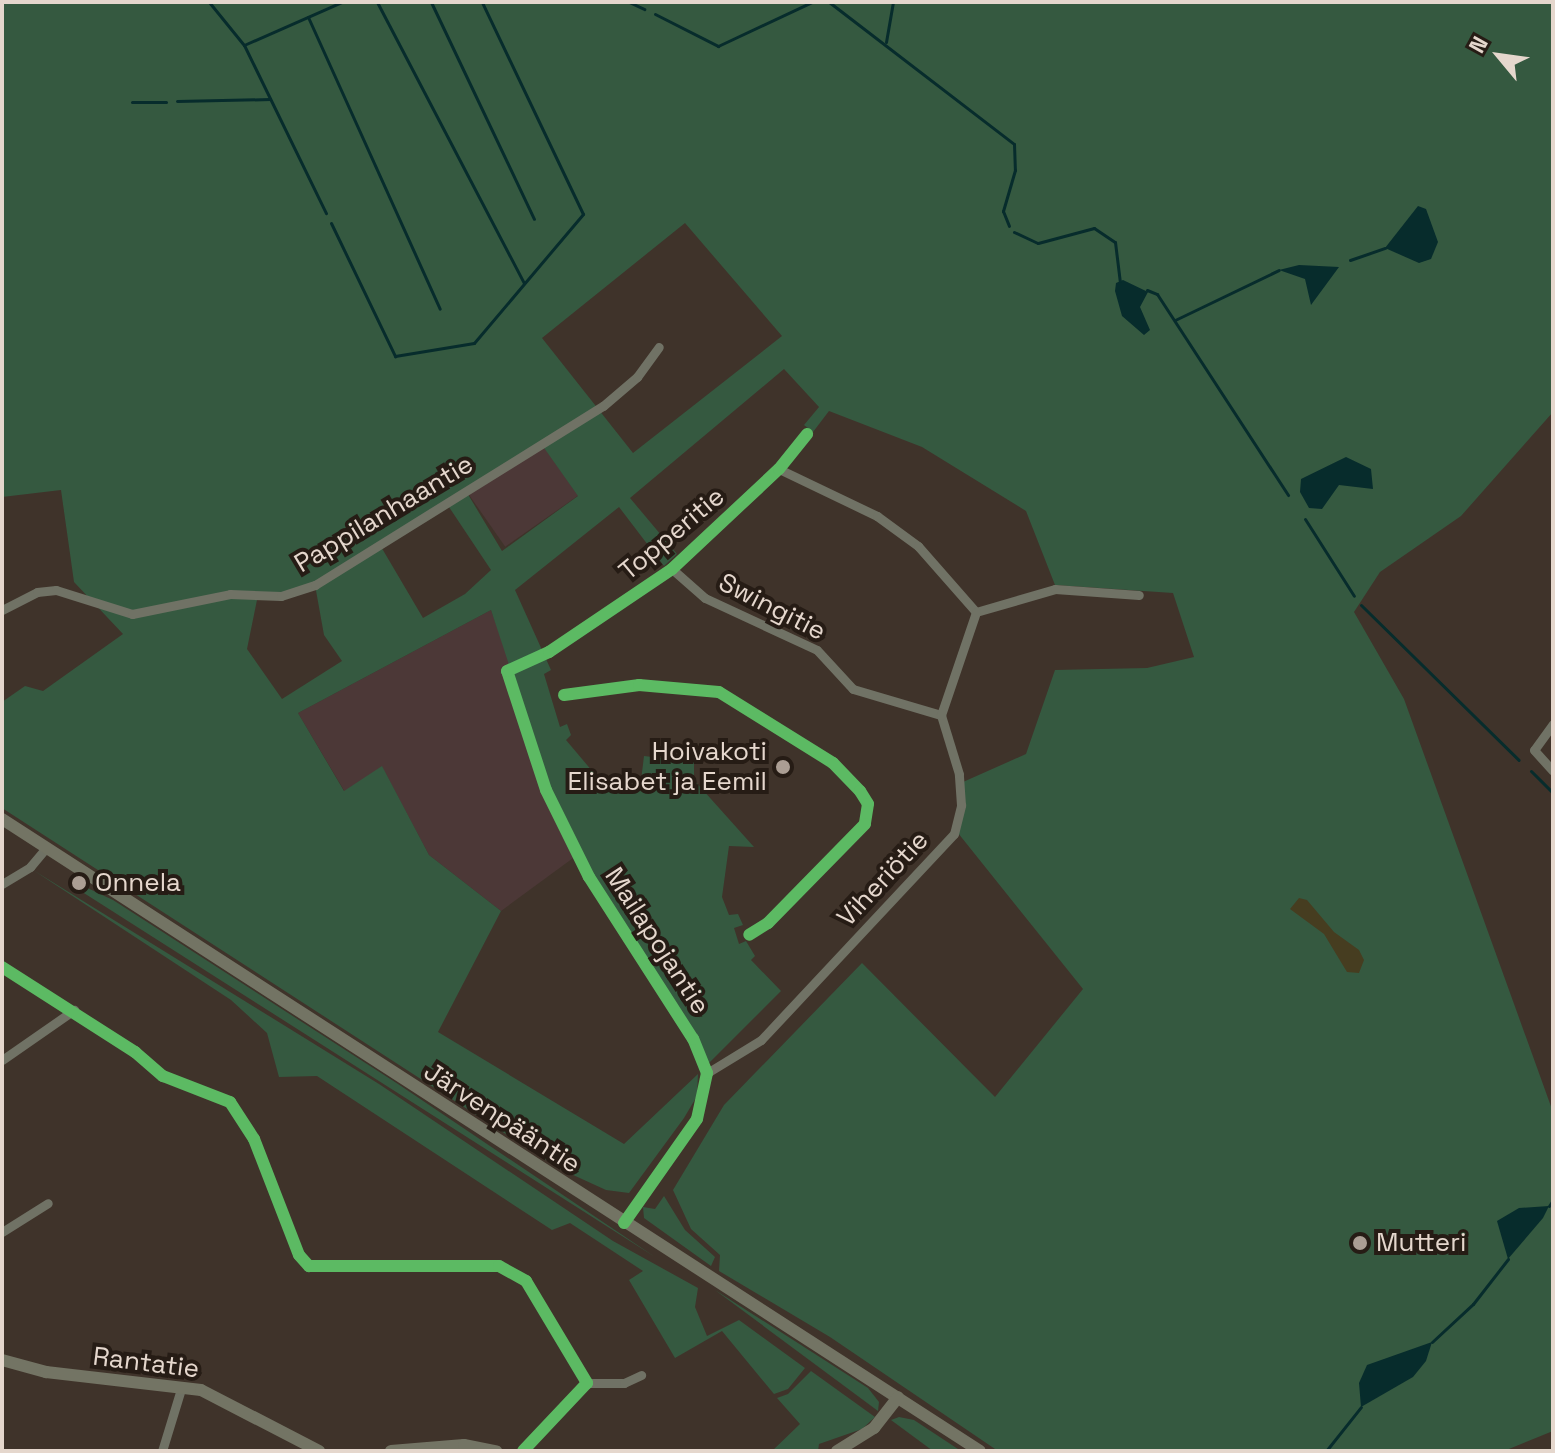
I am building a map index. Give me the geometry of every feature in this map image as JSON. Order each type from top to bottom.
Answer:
[{"type":"main road","name":"Järvenpääntie","points":[[2,819],[980,1451]]},
{"type":"main road","name":"Rantatie","points":[[2,1360],[46,1372],[181,1389],[230,1402],[288,1438],[319,1451]]},
{"type":"main road","points":[[837,1451],[874,1428],[898,1397]]},
{"type":"main road","points":[[391,1451],[464,1445],[496,1451]]},
{"type":"street","name":"Pappilanhaantie","points":[[2,610],[37,592],[56,590],[132,614],[214,596],[281,596],[315,585],[603,406],[637,377],[659,347]]},
{"type":"street","name":"Topperitie","points":[[507,671],[549,652],[672,569],[779,469],[807,434]]},
{"type":"street","points":[[779,469],[877,516],[918,546],[976,612]]},
{"type":"street","name":"Swingitie","points":[[672,569],[705,598],[817,650],[853,689],[941,715]]},
{"type":"street","points":[[976,612],[1055,589],[1139,595]]},
{"type":"street","points":[[941,715],[976,612]]},
{"type":"street","name":"Mailapojantie","points":[[507,671],[546,790],[581,862],[693,1039],[707,1073]]},
{"type":"street","name":"Viheriötie","points":[[707,1073],[761,1040],[954,834],[961,805],[959,774],[941,715]]},
{"type":"street","points":[[1553,724],[1534,750],[1553,771]]},
{"type":"street","points":[[2,884],[30,867],[46,848]]},
{"type":"street","points":[[2,967],[74,1010],[163,1076],[230,1102],[246,1122],[299,1255],[309,1266],[499,1266],[516,1273],[587,1383]]},
{"type":"street","points":[[2,1060],[74,1010]]},
{"type":"street","points":[[624,1223],[697,1119],[707,1073]]},
{"type":"street","points":[[2,1232],[48,1203]]},
{"type":"street","points":[[523,1451],[587,1383],[624,1383],[641,1375]]},
{"type":"street","points":[[162,1451],[181,1389]]},
{"type":"shaded area","points":[[542,444],[578,496],[505,547],[469,495]]},
{"type":"shaded area","points":[[491,610],[580,853],[501,911],[429,855],[382,767],[345,792],[298,713]]},
{"type":"green space","points":[[2,2],[1553,2],[1553,412],[1461,516],[1380,572],[1354,612],[1404,699],[1553,1112],[1553,1431],[1504,1451],[998,1451],[830,1337],[719,1271],[720,1255],[691,1229],[673,1190],[724,1105],[862,963],[995,1097],[1083,989],[958,833],[963,782],[1026,754],[1055,670],[1147,668],[1194,657],[1173,593],[1055,585],[1026,511],[922,447],[829,411],[813,432],[804,425],[819,407],[784,369],[630,498],[677,554],[664,566],[619,507],[515,590],[551,670],[544,674],[560,727],[567,724],[571,735],[566,740],[606,786],[640,789],[644,756],[694,762],[694,780],[754,847],[729,846],[722,897],[729,915],[738,914],[743,925],[734,928],[739,944],[746,941],[755,956],[751,960],[781,991],[708,1064],[697,1037],[580,853],[550,789],[491,610],[298,713],[344,791],[382,766],[429,855],[501,911],[438,1032],[624,1144],[698,1074],[697,1096],[629,1193],[606,1190],[560,1169],[2,808],[2,702],[25,686],[43,691],[123,634],[74,582],[61,490],[2,497]],"holes":[[[685,223],[782,336],[633,453],[542,338]],[[542,445],[578,496],[502,551],[466,491]],[[447,504],[491,570],[465,594],[423,618],[380,545]],[[315,585],[324,635],[342,661],[282,699],[247,649],[258,595],[281,596]]]},
{"type":"green space","points":[[33,870],[379,1084],[613,1241],[698,1288],[695,1307],[707,1336],[739,1320],[805,1368],[788,1389],[774,1394],[722,1331],[675,1358],[629,1280],[643,1271],[570,1223],[552,1230],[317,1076],[279,1077],[267,1033],[231,1000]]},
{"type":"green space","points":[[81,885],[113,900],[398,1084],[655,1257],[79,890]]},
{"type":"green space","points":[[664,1196],[685,1230],[715,1257],[711,1266],[644,1218],[643,1207],[655,1209]]},
{"type":"green space","points":[[715,1290],[868,1388],[879,1402],[878,1411]]},
{"type":"green space","points":[[811,1371],[875,1417],[862,1429],[819,1444],[818,1451],[772,1451],[800,1424],[777,1398],[788,1394]]},
{"type":"green space","points":[[899,1417],[914,1420],[961,1451],[933,1451],[891,1420]]},
{"type":"sand","points":[[1299,898],[1307,900],[1334,932],[1359,950],[1364,960],[1359,973],[1347,972],[1324,934],[1290,909]]},
{"type":"water","points":[[1418,206],[1426,209],[1438,242],[1431,259],[1419,263],[1385,248]]},
{"type":"water","points":[[1299,265],[1339,267],[1311,305],[1305,279],[1279,270]]},
{"type":"water","points":[[1123,280],[1148,292],[1140,307],[1150,330],[1144,335],[1122,316],[1115,291],[1116,283]]},
{"type":"water","points":[[1346,457],[1371,469],[1373,489],[1339,485],[1322,509],[1309,508],[1300,492],[1301,479]]},
{"type":"water","points":[[1549,1206],[1543,1218],[1508,1259],[1497,1221],[1519,1208]]},
{"type":"water","points":[[1432,1342],[1426,1361],[1413,1377],[1361,1407],[1359,1383],[1367,1365]]},
{"type":"waterway","points":[[209,2],[244,45],[326,213]]},
{"type":"waterway","points":[[244,45],[342,2]]},
{"type":"waterway","points":[[377,2],[524,283]]},
{"type":"waterway","points":[[431,2],[534,219]]},
{"type":"waterway","points":[[331,223],[395,356],[474,343],[583,214],[482,2]]},
{"type":"waterway","points":[[629,2],[644,9]]},
{"type":"waterway","points":[[655,14],[718,46],[812,2]]},
{"type":"waterway","points":[[829,2],[1014,144],[1015,170],[1003,211],[1009,226]]},
{"type":"waterway","points":[[886,42],[893,2]]},
{"type":"waterway","points":[[308,17],[440,309]]},
{"type":"waterway","points":[[177,101],[270,99]]},
{"type":"waterway","points":[[132,102],[166,102]]},
{"type":"waterway","points":[[1014,232],[1038,243],[1094,228],[1115,242],[1120,281]]},
{"type":"waterway","points":[[1350,260],[1385,248]]},
{"type":"waterway","points":[[1175,320],[1279,270]]},
{"type":"waterway","points":[[1147,290],[1157,294],[1288,495]]},
{"type":"waterway","points":[[1305,519],[1354,596]]},
{"type":"waterway","points":[[1361,605],[1519,760]]},
{"type":"waterway","points":[[1531,771],[1553,793]]},
{"type":"waterway","points":[[1549,1206],[1553,1200]]},
{"type":"waterway","points":[[1432,1342],[1473,1304],[1508,1259]]},
{"type":"waterway","points":[[1326,1451],[1361,1407]]},
{"type":"cycle path","points":[[624,1223],[697,1119],[707,1073],[693,1039],[589,877],[546,790],[507,671],[549,652],[672,569],[779,469],[807,434]]},
{"type":"cycle path","points":[[564,695],[639,685],[719,692],[833,763],[860,791],[868,804],[865,824],[768,923],[749,935]]},
{"type":"cycle path","points":[[2,967],[135,1052],[163,1076],[230,1102],[254,1139],[299,1255],[309,1266],[499,1266],[526,1281],[587,1383],[523,1451]]},
{"type":"place","name":"Hoivakoti Elisabet ja Eemil","points":[[783,767]]},
{"type":"place","name":"Onnela","points":[[79,883]]},
{"type":"place","name":"Mutteri","points":[[1360,1243]]}]
